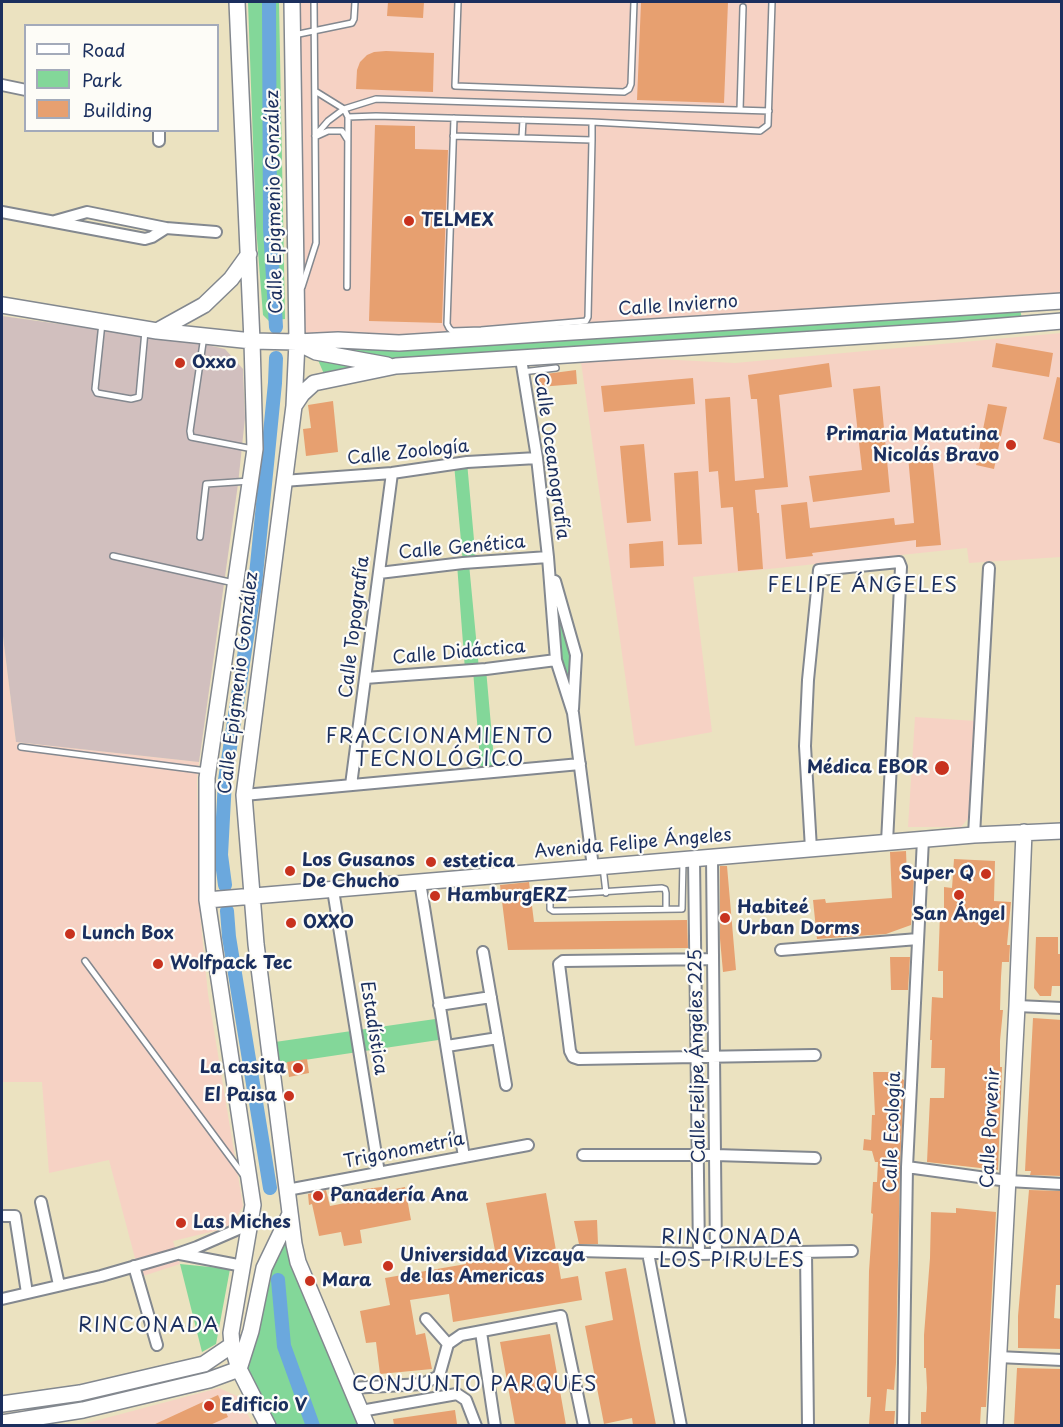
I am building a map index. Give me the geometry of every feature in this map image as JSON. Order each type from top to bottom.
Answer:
[{"type":"main road","name":"Calle Epigmenio González","points":[[237,2],[255,341],[255,449],[208,771],[207,900],[253,1205],[231,1333],[232,1345],[239,1369],[267,1425]]},
{"type":"main road","name":"Calle Epigmenio González","points":[[292,2],[296,109],[294,406],[244,795],[251,896],[290,1214],[298,1262],[364,1418]]},
{"type":"main road","points":[[151,330],[204,305],[231,279],[249,254]]},
{"type":"main road","name":"Calle Invierno","points":[[4,306],[151,330],[255,341],[338,340],[399,344],[1062,302]]},
{"type":"main road","points":[[294,406],[302,394],[314,383],[396,366],[436,364],[522,366],[1062,321]]},
{"type":"main road","points":[[294,342],[316,352],[396,366]]},
{"type":"main road","name":"Avenida Felipe Ángeles","points":[[207,900],[923,839],[1062,831]]},
{"type":"main road","name":"Calle Porvenir","points":[[995,1425],[1024,832]]},
{"type":"main road","points":[[2,1423],[83,1410],[209,1380],[239,1369],[250,1337],[264,1268],[290,1214]]},
{"type":"main road","points":[[2,1404],[80,1393],[204,1364],[232,1345]]},
{"type":"street","points":[[2,85],[24,90]]},
{"type":"street","points":[[2,212],[146,239],[166,228]]},
{"type":"street","points":[[52,222],[87,212],[166,228],[216,232]]},
{"type":"street","name":"Calle Oceanografía","points":[[522,366],[537,458],[548,557],[555,660],[573,712]]},
{"type":"street","name":"Calle Zoología","points":[[283,481],[392,473],[467,462],[537,458]]},
{"type":"street","name":"Calle Topografía","points":[[351,785],[392,473]]},
{"type":"street","name":"Calle Oceanografía","points":[[548,557],[576,655],[573,712],[579,764],[598,867]]},
{"type":"street","name":"Calle Genética","points":[[379,573],[463,563],[548,557]]},
{"type":"street","points":[[811,849],[805,746],[808,680],[819,570],[899,562],[901,567],[887,842]]},
{"type":"street","points":[[974,835],[989,568]]},
{"type":"street","name":"Calle Didáctica","points":[[365,678],[486,669],[555,660]]},
{"type":"street","points":[[244,795],[579,764]]},
{"type":"street","name":"Calle Ecología","points":[[903,1425],[907,1167],[923,839]]},
{"type":"street","name":"Calle Felipe Ángeles 225","points":[[712,857],[716,1254]]},
{"type":"street","name":"Calle Felipe Ángeles 225","points":[[688,859],[696,959],[699,1254]]},
{"type":"street","points":[[420,882],[464,1157]]},
{"type":"street","name":"Estadística","points":[[333,890],[379,1173]]},
{"type":"street","points":[[781,950],[918,939]]},
{"type":"street","points":[[483,952],[506,1084]]},
{"type":"street","points":[[713,959],[563,961],[559,964],[558,970],[570,1051],[573,1057],[579,1059],[815,1055]]},
{"type":"street","points":[[439,1005],[491,997]]},
{"type":"street","points":[[1017,1006],[1062,1008]]},
{"type":"street","points":[[447,1046],[498,1038]]},
{"type":"street","name":"Trigonometría","points":[[287,1190],[528,1145]]},
{"type":"street","points":[[583,1155],[814,1158]]},
{"type":"street","points":[[907,1167],[1008,1180],[1062,1184]]},
{"type":"street","points":[[41,1202],[59,1286]]},
{"type":"street","points":[[4,1216],[15,1216],[27,1293]]},
{"type":"street","points":[[2,1299],[177,1254],[250,1224]]},
{"type":"street","points":[[578,1251],[716,1254],[852,1251]]},
{"type":"street","points":[[806,1252],[808,1425]]},
{"type":"street","points":[[648,1253],[681,1425]]},
{"type":"street","points":[[177,1254],[243,1266]]},
{"type":"street","points":[[134,1266],[158,1345]]},
{"type":"street","points":[[351,1389],[416,1385],[439,1376],[448,1344],[461,1335],[561,1316],[584,1425]]},
{"type":"street","points":[[426,1319],[448,1344]]},
{"type":"street","points":[[481,1332],[495,1425]]},
{"type":"street","points":[[998,1357],[1062,1360]]},
{"type":"street","points":[[416,1385],[420,1401]]},
{"type":"street","points":[[364,1418],[420,1401],[457,1394],[466,1400],[476,1425]]},
{"type":"lane","points":[[296,299],[304,283],[316,243],[314,2]]},
{"type":"lane","points":[[292,35],[352,23],[355,2]]},
{"type":"lane","points":[[455,102],[458,2]]},
{"type":"lane","points":[[455,86],[624,92],[631,84],[634,2]]},
{"type":"lane","points":[[348,117],[592,122],[760,131],[768,125],[772,2]]},
{"type":"lane","points":[[740,110],[743,7]]},
{"type":"lane","points":[[524,88],[524,104]]},
{"type":"lane","points":[[594,90],[594,106]]},
{"type":"lane","points":[[315,91],[344,109],[348,117],[347,287]]},
{"type":"lane","points":[[315,136],[328,121],[344,109],[376,99],[769,111]]},
{"type":"lane","points":[[454,118],[447,324],[452,330],[586,321],[588,316],[592,122]]},
{"type":"lane","points":[[522,138],[523,120]]},
{"type":"lane","points":[[315,136],[328,131],[342,131],[348,141]]},
{"type":"lane","points":[[453,136],[592,140]]},
{"type":"lane","points":[[102,322],[95,389],[97,393],[131,399],[139,397],[151,330]]},
{"type":"lane","points":[[204,336],[191,436],[255,449]]},
{"type":"lane","points":[[522,366],[556,368]]},
{"type":"lane","points":[[201,537],[206,484],[250,481]]},
{"type":"lane","points":[[113,556],[235,584]]},
{"type":"lane","points":[[21,747],[208,771]]},
{"type":"lane","points":[[666,909],[666,893],[662,888],[552,895],[550,897],[550,909],[553,911],[682,909],[688,859]]},
{"type":"lane","points":[[598,867],[606,892]]},
{"type":"lane","points":[[85,961],[250,1185]]},
{"type":"shaded area","points":[[292,2],[1061,2],[1061,301],[297,342]]},
{"type":"shaded area","points":[[2,316],[203,344],[225,349],[243,369],[245,418],[238,484],[199,762],[16,742],[2,628]]},
{"type":"shaded area","points":[[1061,333],[1061,557],[969,563],[967,548],[693,577],[712,732],[635,746],[580,355],[735,363]]},
{"type":"shaded area","points":[[2,628],[16,742],[199,762],[197,779],[200,915],[208,994],[243,1206],[234,1222],[223,1229],[173,1241],[180,1264],[140,1277],[109,1160],[49,1173],[42,1082],[2,1082]]},
{"type":"shaded area","name":"Médica EBOR","points":[[915,717],[976,721],[970,816],[961,827],[908,827]]},
{"type":"shaded area","points":[[219,1388],[239,1397],[253,1425],[76,1426]]},
{"type":"green space","points":[[248,2],[279,2],[285,319],[269,321],[263,315],[256,226]]},
{"type":"green space","points":[[1020,309],[1022,319],[396,361],[332,350],[338,345]]},
{"type":"green space","points":[[318,360],[385,366],[324,374]]},
{"type":"green space","points":[[467,462],[476,562],[469,564],[479,669],[486,669],[495,771],[481,773],[473,670],[465,670],[457,564],[463,563],[454,464]]},
{"type":"green space","points":[[559,621],[573,654],[570,694],[556,660]]},
{"type":"green space","points":[[442,1018],[445,1039],[271,1065],[268,1043]]},
{"type":"green space","points":[[286,1237],[307,1303],[361,1425],[276,1425],[247,1366],[270,1276]]},
{"type":"green space","points":[[180,1264],[230,1269],[216,1344],[202,1352]]},
{"type":"building","points":[[388,2],[424,2],[423,18],[387,16]]},
{"type":"building","points":[[641,2],[728,2],[724,103],[637,100]]},
{"type":"building","points":[[374,52],[434,53],[433,92],[356,89],[360,62]]},
{"type":"building","name":"TELMEX","points":[[375,125],[415,126],[415,149],[448,150],[442,323],[369,321]]},
{"type":"building","points":[[996,343],[1053,353],[1049,377],[992,367]]},
{"type":"building","points":[[829,363],[832,387],[779,395],[788,487],[755,490],[763,569],[738,571],[733,507],[721,508],[718,471],[709,472],[705,399],[730,397],[735,481],[764,478],[757,399],[751,399],[748,375]]},
{"type":"building","points":[[576,370],[577,384],[539,387],[538,375]]},
{"type":"building","points":[[1057,377],[1062,378],[1062,444],[1043,439]]},
{"type":"building","points":[[693,378],[695,404],[604,412],[601,386]]},
{"type":"building","points":[[880,386],[890,492],[813,502],[809,476],[862,470],[853,389]]},
{"type":"building","points":[[333,401],[338,452],[306,456],[303,429],[311,428],[308,405]]},
{"type":"building","points":[[988,404],[1007,407],[994,469],[976,465]]},
{"type":"building","points":[[644,444],[651,521],[627,523],[620,446]]},
{"type":"building","points":[[932,454],[941,545],[916,547],[916,540],[812,553],[813,556],[786,559],[781,505],[807,502],[810,528],[894,518],[895,525],[914,523],[908,456]]},
{"type":"building","points":[[698,471],[702,544],[678,545],[674,473]]},
{"type":"building","points":[[663,541],[664,566],[630,568],[629,544]]},
{"type":"building","points":[[906,851],[907,878],[914,878],[911,925],[886,934],[817,939],[813,900],[825,899],[826,903],[892,898],[890,852]]},
{"type":"building","points":[[954,859],[995,861],[994,901],[1011,902],[1007,945],[1010,945],[1009,962],[1002,962],[1001,977],[1000,1010],[1003,1010],[1000,1041],[1000,1067],[1002,1067],[998,1170],[927,1162],[930,1098],[944,1098],[945,1068],[931,1068],[932,1040],[930,1040],[932,997],[943,998],[943,971],[938,971],[940,913],[944,914],[944,887],[952,888]]},
{"type":"building","name":"Habiteé Urban Dorms","points":[[720,866],[727,866],[736,970],[723,972],[720,939]]},
{"type":"building","points":[[529,882],[534,922],[687,920],[688,948],[508,950],[500,885]]},
{"type":"building","points":[[1036,937],[1058,937],[1058,954],[1062,954],[1062,986],[1052,986],[1051,996],[1040,996],[1034,988]]},
{"type":"building","points":[[890,957],[910,957],[908,990],[891,990]]},
{"type":"building","points":[[1033,1018],[1062,1020],[1062,1176],[1030,1175],[1031,1171],[1025,1171]]},
{"type":"building","name":"La casita","points":[[307,1059],[309,1073],[289,1077],[287,1062]]},
{"type":"building","points":[[873,1072],[900,1072],[900,1078],[904,1080],[896,1363],[894,1390],[887,1389],[885,1411],[895,1411],[894,1425],[869,1425],[871,1397],[867,1397],[869,1271],[873,1214],[871,1213],[873,1182],[877,1182],[878,1162],[875,1162],[872,1151],[863,1150],[864,1139],[871,1140],[872,1115],[875,1115]]},
{"type":"building","points":[[390,1186],[390,1190],[405,1187],[411,1220],[360,1230],[362,1243],[344,1246],[341,1232],[319,1236],[312,1204],[309,1205],[308,1194],[326,1190],[330,1206],[350,1202],[348,1191]]},
{"type":"building","points":[[1029,1190],[1062,1191],[1062,1285],[1056,1285],[1054,1318],[1062,1319],[1062,1349],[1018,1348],[1018,1316]]},
{"type":"building","points":[[546,1193],[561,1279],[578,1276],[582,1300],[453,1322],[449,1294],[410,1300],[416,1335],[425,1333],[432,1369],[380,1374],[376,1342],[366,1343],[360,1311],[390,1305],[385,1278],[466,1264],[466,1262],[496,1256],[486,1203]]},
{"type":"building","points":[[956,1208],[996,1212],[986,1407],[981,1407],[980,1425],[921,1425],[921,1412],[926,1412],[924,1335],[931,1212],[956,1213]]},
{"type":"building","points":[[597,1220],[598,1244],[579,1244],[574,1221]]},
{"type":"building","points":[[626,1268],[656,1425],[633,1425],[632,1418],[604,1424],[585,1326],[613,1320],[605,1272]]},
{"type":"building","points":[[550,1334],[566,1425],[515,1425],[500,1342]]},
{"type":"building","points":[[1017,1368],[1062,1369],[1062,1425],[1014,1425]]},
{"type":"building","name":"Edificio V","points":[[218,1395],[228,1417],[210,1425],[153,1425]]},
{"type":"building","points":[[455,1410],[457,1424],[394,1425],[393,1419]]},
{"type":"waterway","points":[[269,2],[270,228],[276,327]]},
{"type":"waterway","points":[[225,885],[221,855],[225,780],[255,585],[276,358]]},
{"type":"waterway","points":[[227,911],[229,937],[270,1188]]},
{"type":"waterway","points":[[278,1280],[284,1346],[313,1426]]},
{"type":"place","name":"TELMEX","points":[[409,221]]},
{"type":"place","name":"Oxxo","points":[[180,363]]},
{"type":"place","name":"Primaria Matutina Nicolás Bravo","points":[[1011,445]]},
{"type":"place","name":"Médica EBOR","points":[[942,768]]},
{"type":"place","name":"estetica","points":[[431,862]]},
{"type":"place","name":"Los Gusanos De Chucho","points":[[290,871]]},
{"type":"place","name":"Super Q","points":[[986,874]]},
{"type":"place","name":"San Ángel","points":[[959,895]]},
{"type":"place","name":"HamburgERZ","points":[[435,896]]},
{"type":"place","name":"Habiteé Urban Dorms","points":[[725,918]]},
{"type":"place","name":"OXXO","points":[[291,923]]},
{"type":"place","name":"Lunch Box","points":[[70,934]]},
{"type":"place","name":"Wolfpack Tec","points":[[158,964]]},
{"type":"place","name":"La casita","points":[[298,1068]]},
{"type":"place","name":"El Paisa","points":[[289,1096]]},
{"type":"place","name":"Panadería Ana","points":[[318,1196]]},
{"type":"place","name":"Las Miches","points":[[181,1223]]},
{"type":"place","name":"Universidad Vizcaya de las Americas","points":[[388,1266]]},
{"type":"place","name":"Mara","points":[[310,1281]]},
{"type":"place","name":"Edificio V","points":[[209,1406]]},
{"type":"district","name":"FELIPE ÁNGELES","points":[[863,586]]},
{"type":"district","name":"FRACCIONAMIENTO TECNOLÓGICO","points":[[440,748]]},
{"type":"district","name":"RINCONADA LOS PIRULES","points":[[732,1250]]},
{"type":"district","name":"RINCONADA","points":[[149,1326]]},
{"type":"district","name":"CONJUNTO PARQUES","points":[[475,1385]]}]
